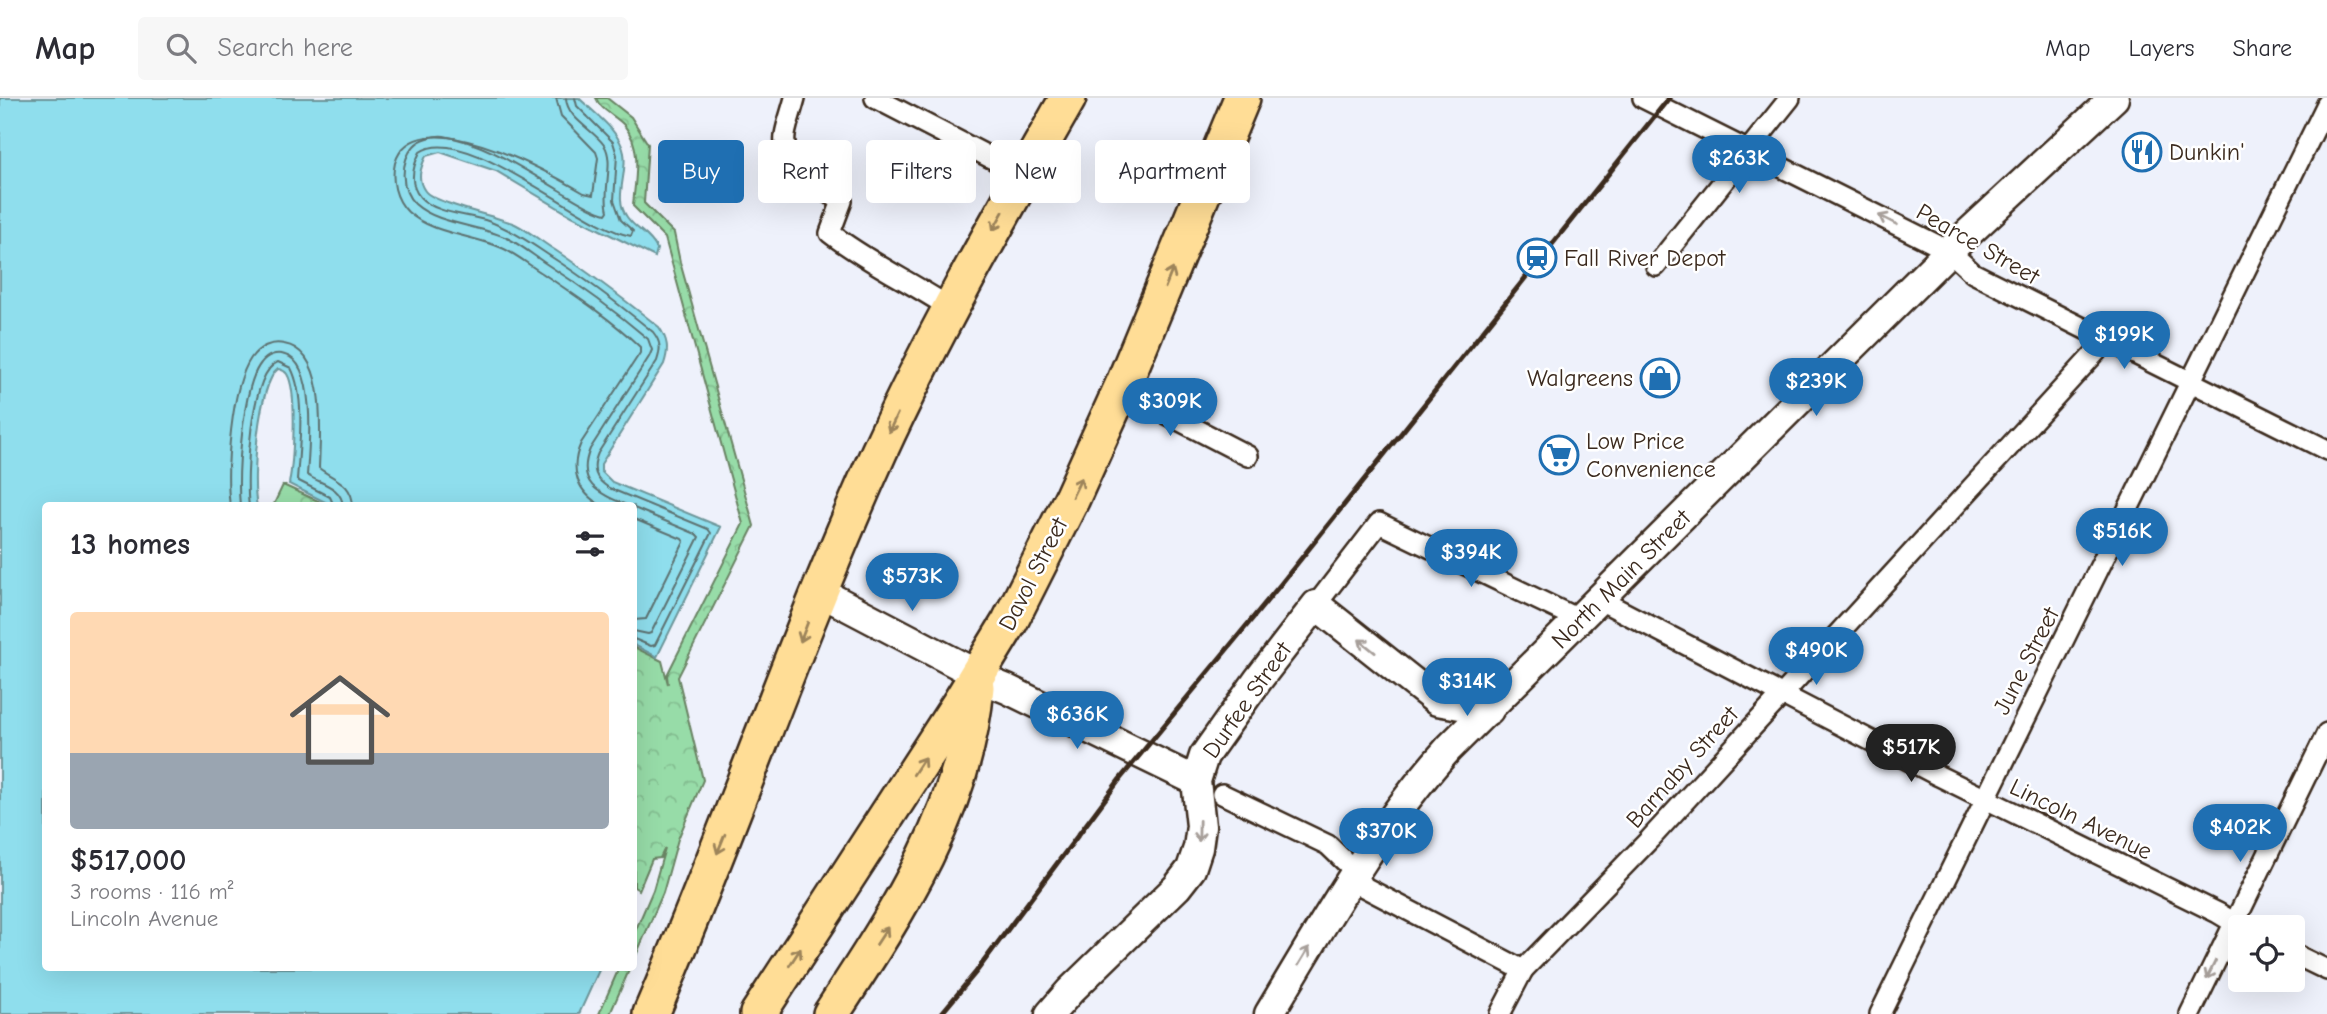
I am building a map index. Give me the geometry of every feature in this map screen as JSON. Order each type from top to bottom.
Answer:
[{"type":"highway","points":[[1044,140],[1068,98]]},
{"type":"highway","name":"Davol Street","points":[[758,1014],[977,677],[1010,621],[1059,526],[1124,383],[1241,98]]},
{"type":"highway","points":[[651,1014],[820,592],[880,451],[950,308],[1008,203]]},
{"type":"highway","points":[[831,1014],[893,919],[941,824],[951,800],[971,729],[977,677]]},
{"type":"main road","name":"North Main Street","points":[[1269,1014],[1383,829],[1416,785],[1450,748],[1949,251],[2114,98]]},
{"type":"main road","points":[[820,592],[963,667],[977,677],[1196,781]]},
{"type":"main road","points":[[1316,605],[1437,701],[1489,710]]},
{"type":"main road","name":"Durfee Street","points":[[1050,1014],[1070,991],[1177,887],[1191,869],[1201,826],[1196,781],[1204,756],[1316,605]]},
{"type":"main road","points":[[1437,701],[1450,748]]},
{"type":"street","points":[[794,98],[785,138],[791,165],[815,185],[842,201],[830,233],[854,251],[924,290],[950,308]]},
{"type":"street","points":[[874,98],[990,157]]},
{"type":"street","name":"Pearce Street","points":[[1643,98],[1949,251],[1973,272],[2106,341],[2327,450]]},
{"type":"street","points":[[1656,266],[1790,98]]},
{"type":"street","name":"June Street","points":[[1880,1014],[2327,104]]},
{"type":"street","name":"Barnaby Street","points":[[1500,1014],[1523,971],[1650,839],[2106,341]]},
{"type":"street","points":[[1124,383],[1134,397],[1248,456]]},
{"type":"street","name":"Durfee Street","points":[[1316,605],[1379,523],[1580,620]]},
{"type":"street","name":"Lincoln Avenue","points":[[1600,600],[1984,799],[2228,920]]},
{"type":"street","points":[[2244,915],[2327,733]]},
{"type":"street","points":[[1222,794],[1328,845],[1355,871],[1364,887],[1523,971]]},
{"type":"street","points":[[2190,1014],[2228,945]]},
{"type":"street","points":[[2305,959],[2327,970]]},
{"type":"green space","points":[[596,98],[607,98],[631,117],[648,144],[644,203],[674,233],[754,526],[678,677],[703,780],[678,839],[663,893],[637,953],[637,927],[653,890],[665,848],[660,858],[652,859],[639,890],[637,889],[637,648],[662,661],[668,684],[667,675],[743,524],[665,238],[633,206],[636,164],[634,143],[624,125],[601,106]]},
{"type":"green space","points":[[283,485],[320,502],[275,502]]},
{"type":"green space","points":[[618,971],[629,971],[610,1014],[599,1014]]},
{"type":"water","points":[[0,98],[579,98],[606,123],[622,145],[625,161],[621,194],[623,210],[654,244],[657,249],[655,257],[572,216],[496,171],[440,152],[426,156],[420,178],[422,187],[431,196],[515,224],[525,230],[621,297],[659,327],[664,336],[667,349],[664,364],[601,464],[601,471],[612,482],[721,527],[657,657],[637,647],[637,502],[325,502],[289,484],[293,445],[293,396],[287,374],[278,369],[265,393],[261,413],[256,456],[256,502],[42,502],[42,971],[599,971],[579,1014],[0,1014]]},
{"type":"railway","points":[[941,1014],[976,972],[1120,779],[1280,585],[1669,98]]},
{"type":"place","name":"Dunkin'","points":[[2142,152]]},
{"type":"place","name":"Fall River Depot","points":[[1537,258]]},
{"type":"place","name":"Walgreens","points":[[1660,378]]},
{"type":"place","name":"Low Price Convenience","points":[[1559,455]]}]
